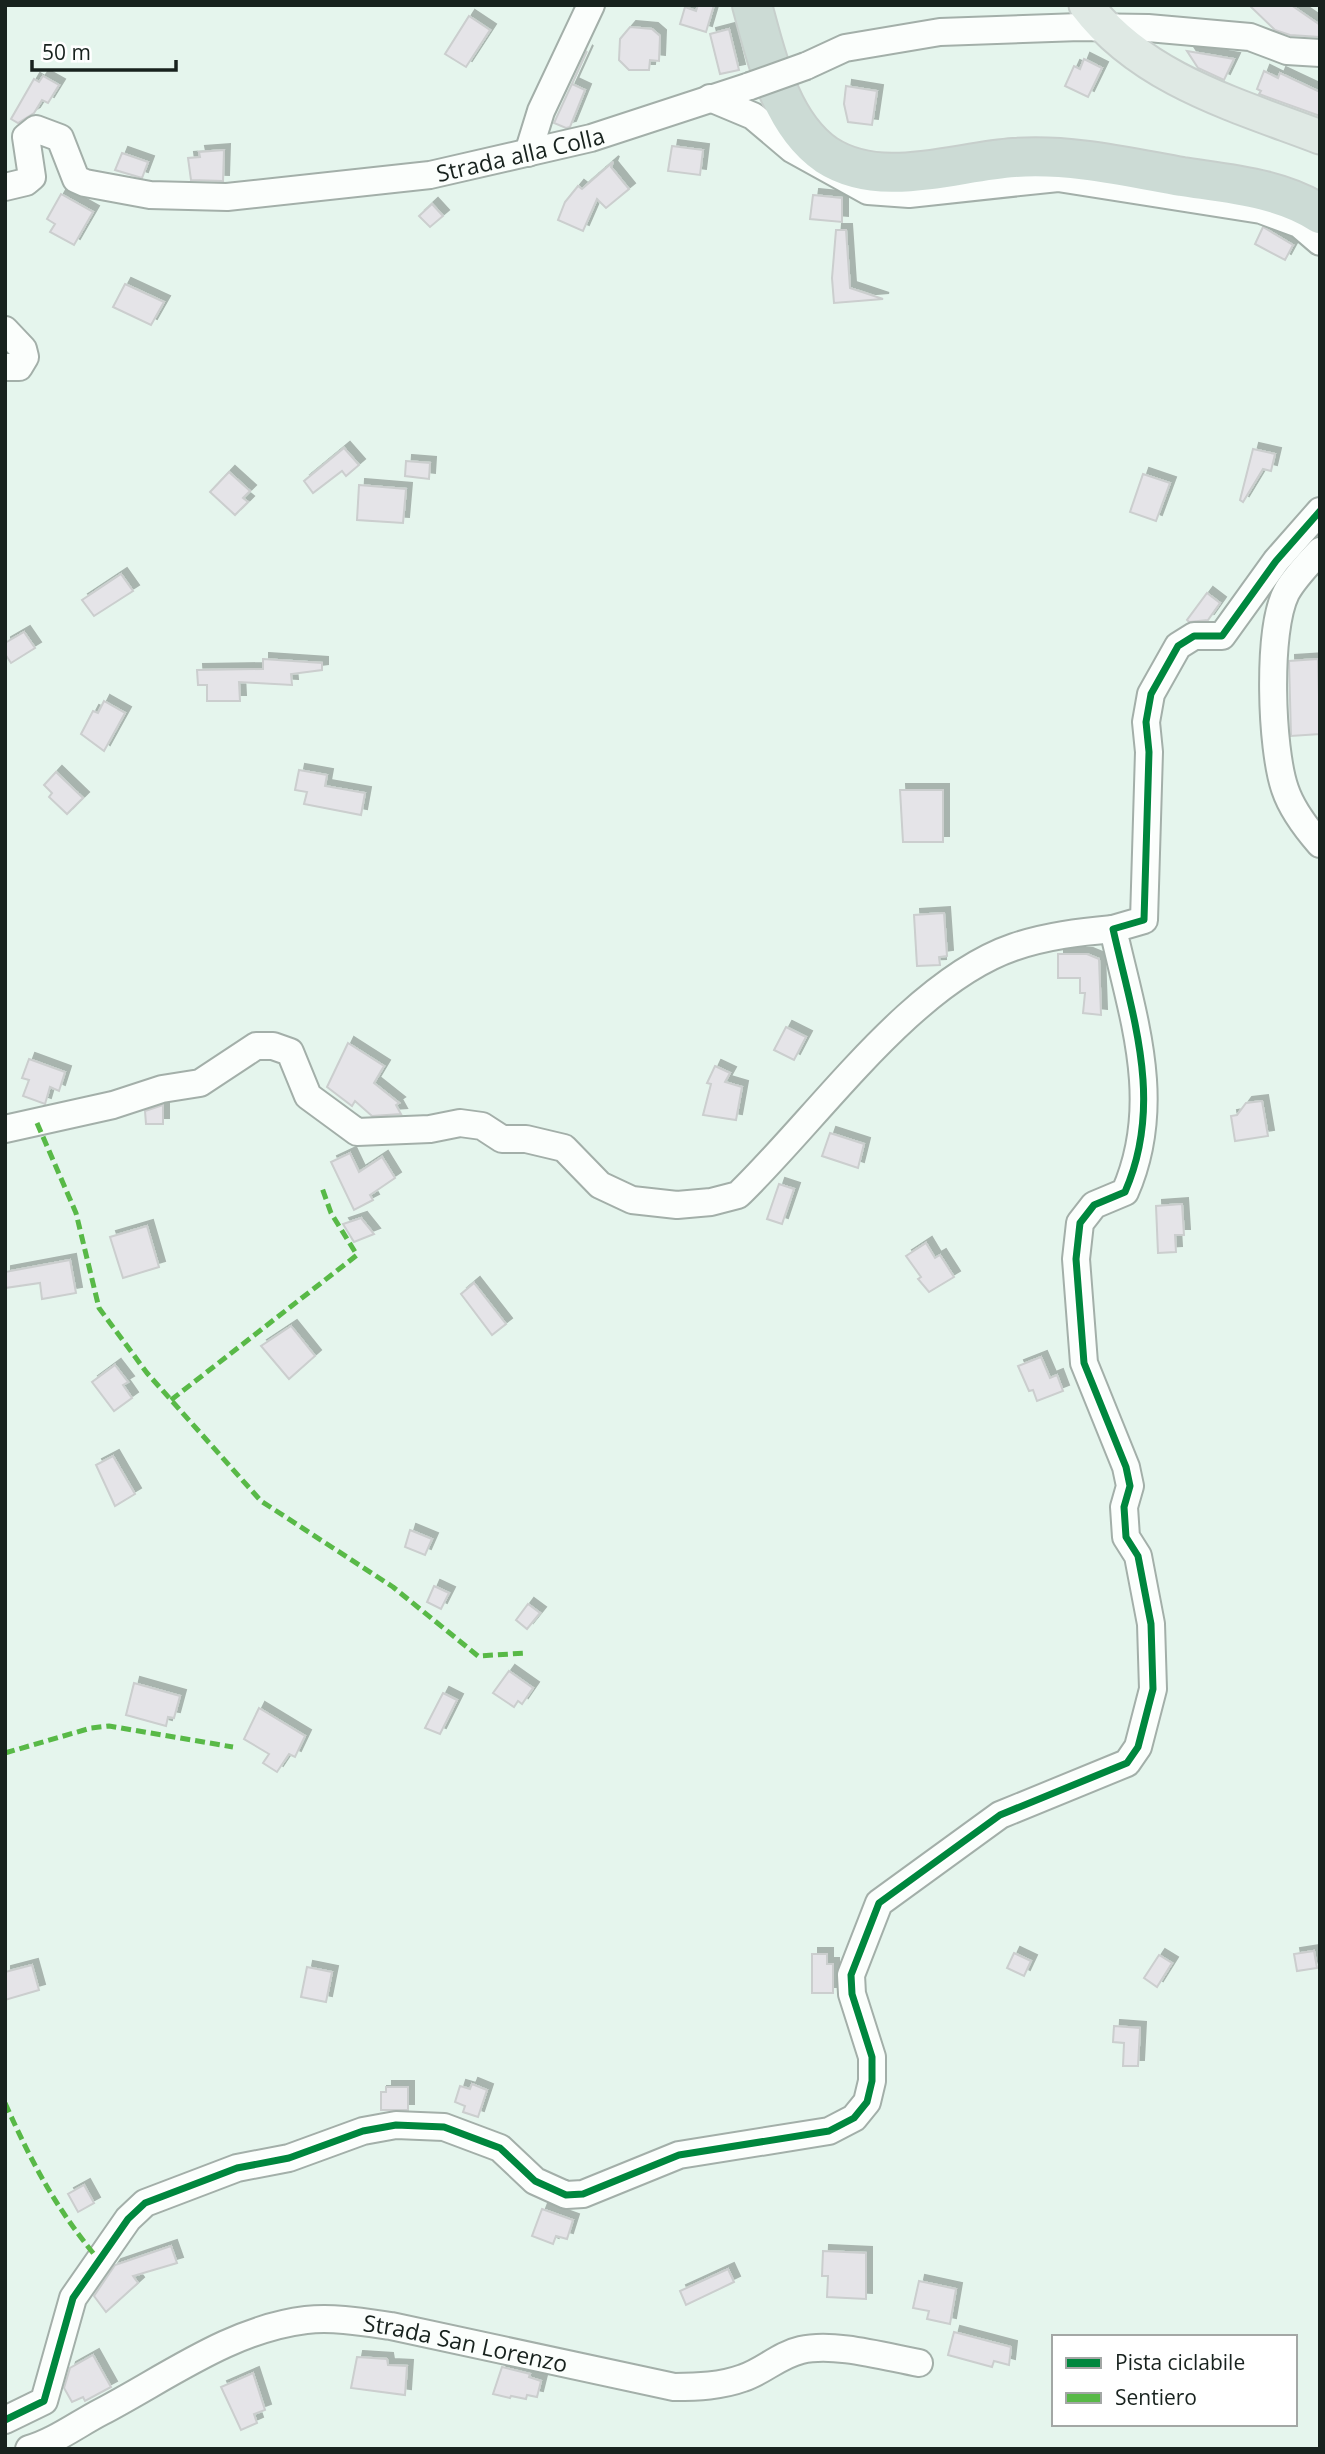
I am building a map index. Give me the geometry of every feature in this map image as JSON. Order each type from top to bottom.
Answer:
[{"type":"highway","points":[[752,5],[783,101],[795,122],[827,155],[850,166],[872,172],[901,173],[1013,158],[1078,159],[1285,196],[1320,214]]},
{"type":"main road","points":[[1095,17],[1147,64],[1224,100],[1320,137]]},
{"type":"street","points":[[528,153],[546,99],[592,5]]},
{"type":"street","name":"Strada alla Colla","points":[[5,187],[26,182],[32,177],[26,137],[36,129],[60,138],[76,178],[150,195],[227,197],[458,171],[591,138],[750,86],[806,66],[845,48],[940,32],[1080,27],[1095,17],[1148,28],[1250,37],[1287,51],[1320,53]]},
{"type":"street","points":[[710,98],[753,116],[792,149],[868,191],[909,194],[1058,178],[1261,210],[1298,224],[1320,243]]},
{"type":"street","points":[[5,330],[23,349],[25,357],[19,367],[5,367]]},
{"type":"street","points":[[5,1129],[113,1105],[162,1089],[200,1083],[256,1046],[273,1046],[290,1052],[308,1096],[356,1132],[430,1129],[460,1124],[482,1126],[502,1139],[526,1139],[564,1149],[600,1185],[632,1200],[677,1205],[711,1202],[738,1195],[916,1008],[974,965],[1013,947],[1076,932],[1114,929],[1144,920],[1149,766],[1146,722],[1151,694],[1164,666],[1178,646],[1194,636],[1222,636],[1276,561],[1320,511]]},
{"type":"street","points":[[1320,551],[1286,593],[1272,655],[1275,723],[1285,789],[1303,824],[1320,844]]},
{"type":"street","points":[[5,2420],[44,2401],[73,2298],[128,2219],[145,2203],[237,2168],[289,2158],[363,2131],[396,2125],[444,2127],[500,2148],[535,2181],[566,2195],[583,2194],[680,2155],[830,2132],[854,2118],[867,2102],[872,2081],[872,2057],[852,1994],[851,1975],[879,1903],[1000,1815],[1127,1763],[1138,1747],[1153,1689],[1151,1624],[1138,1556],[1125,1530],[1124,1507],[1130,1486],[1126,1467],[1084,1363],[1076,1259],[1080,1223],[1094,1205],[1125,1192],[1140,1147],[1145,1089],[1143,1051],[1114,929]]},
{"type":"street","name":"Strada San Lorenzo","points":[[29,2449],[135,2395],[232,2341],[271,2326],[308,2320],[349,2320],[391,2326],[674,2386],[706,2387],[745,2378],[774,2359],[803,2349],[864,2352],[919,2363]]},
{"type":"building","points":[[698,5],[714,5],[706,32],[680,24],[685,7],[696,11]]},
{"type":"building","points":[[1249,5],[1291,5],[1320,25],[1320,37],[1290,35],[1275,30]]},
{"type":"building","points":[[469,16],[490,30],[466,67],[445,54]]},
{"type":"building","points":[[630,27],[652,29],[660,36],[659,61],[650,60],[649,70],[629,70],[619,60],[620,39]]},
{"type":"building","points":[[729,29],[739,70],[720,74],[710,34]]},
{"type":"building","points":[[587,51],[572,84],[585,90],[570,127],[566,128],[554,123]]},
{"type":"building","points":[[1187,51],[1234,59],[1224,80],[1198,68]]},
{"type":"building","points":[[1084,59],[1102,68],[1088,97],[1065,86],[1074,66],[1080,69]]},
{"type":"building","points":[[1264,71],[1278,78],[1280,73],[1320,92],[1320,116],[1259,94],[1261,91],[1257,89]]},
{"type":"building","points":[[43,76],[59,85],[48,103],[42,100],[34,113],[18,123],[11,119],[34,79],[39,82]]},
{"type":"building","points":[[846,86],[877,91],[872,125],[848,122],[844,104]]},
{"type":"building","points":[[672,146],[703,150],[700,175],[668,171]]},
{"type":"building","points":[[224,150],[223,181],[191,180],[188,158],[200,157],[199,152]]},
{"type":"building","points":[[122,153],[148,162],[142,178],[115,170]]},
{"type":"building","points":[[613,162],[611,167],[629,189],[606,208],[597,199],[583,231],[558,220],[565,202],[578,186],[582,189]]},
{"type":"building","points":[[61,194],[93,212],[74,245],[50,232],[55,224],[47,219]]},
{"type":"building","points":[[813,195],[842,198],[842,222],[810,219]]},
{"type":"building","points":[[432,204],[443,216],[430,227],[419,216]]},
{"type":"building","points":[[1263,227],[1293,245],[1285,260],[1255,244]]},
{"type":"building","points":[[836,230],[846,230],[850,288],[883,299],[834,303],[832,278]]},
{"type":"building","points":[[125,284],[164,302],[151,325],[113,307]]},
{"type":"building","points":[[344,448],[359,465],[346,476],[342,471],[313,493],[304,481]]},
{"type":"building","points":[[1253,449],[1275,454],[1271,471],[1263,469],[1243,502],[1240,500]]},
{"type":"building","points":[[406,461],[430,463],[429,479],[405,476]]},
{"type":"building","points":[[229,472],[250,491],[243,498],[248,502],[235,515],[210,492]]},
{"type":"building","points":[[1143,474],[1170,483],[1156,521],[1130,512]]},
{"type":"building","points":[[359,485],[406,489],[403,523],[357,520]]},
{"type":"building","points":[[121,574],[133,591],[94,616],[82,600]]},
{"type":"building","points":[[1207,593],[1220,603],[1208,620],[1189,622],[1187,620]]},
{"type":"building","points":[[24,632],[35,648],[11,663],[5,654],[5,643]]},
{"type":"building","points":[[263,659],[322,663],[322,670],[291,674],[292,685],[239,682],[240,701],[207,701],[207,685],[198,685],[197,670],[263,669]]},
{"type":"building","points":[[1318,659],[1320,734],[1291,736],[1289,661]]},
{"type":"building","points":[[104,701],[125,713],[104,751],[81,734],[93,711],[98,713]]},
{"type":"building","points":[[299,770],[327,775],[325,786],[365,793],[361,815],[304,804],[307,792],[295,790]]},
{"type":"building","points":[[56,772],[83,798],[67,814],[49,797],[52,793],[44,785]]},
{"type":"building","points":[[900,790],[943,790],[943,842],[903,842]]},
{"type":"building","points":[[944,913],[947,956],[939,957],[940,965],[917,966],[914,915]]},
{"type":"building","points":[[1058,954],[1087,954],[1099,959],[1101,1015],[1083,1013],[1085,993],[1080,993],[1080,978],[1058,978]]},
{"type":"building","points":[[786,1027],[806,1037],[794,1060],[774,1050]]},
{"type":"building","points":[[348,1043],[384,1066],[374,1083],[399,1103],[396,1105],[401,1114],[372,1116],[355,1101],[352,1106],[327,1087]]},
{"type":"building","points":[[29,1059],[65,1072],[59,1091],[50,1087],[45,1104],[23,1096],[29,1080],[22,1078]]},
{"type":"building","points":[[715,1066],[730,1073],[725,1082],[742,1087],[736,1120],[703,1115],[711,1084],[707,1083]]},
{"type":"building","points":[[1262,1101],[1268,1136],[1235,1141],[1231,1116],[1237,1115],[1246,1103]]},
{"type":"building","points":[[163,1105],[163,1124],[146,1124],[145,1111]]},
{"type":"building","points":[[830,1133],[864,1144],[858,1168],[822,1156]]},
{"type":"building","points":[[350,1153],[359,1172],[382,1157],[395,1178],[370,1195],[373,1200],[354,1210],[331,1162]]},
{"type":"building","points":[[779,1184],[794,1189],[782,1224],[767,1219]]},
{"type":"building","points":[[1182,1204],[1184,1235],[1175,1235],[1176,1252],[1158,1253],[1156,1206]]},
{"type":"building","points":[[361,1218],[374,1234],[354,1242],[343,1224]]},
{"type":"building","points":[[147,1226],[159,1267],[123,1278],[110,1237]]},
{"type":"building","points":[[926,1243],[935,1258],[940,1255],[954,1277],[929,1292],[918,1279],[921,1277],[906,1256]]},
{"type":"building","points":[[70,1260],[76,1293],[42,1299],[40,1283],[5,1288],[5,1272]]},
{"type":"building","points":[[474,1283],[506,1324],[492,1335],[461,1294]]},
{"type":"building","points":[[291,1326],[315,1356],[289,1379],[261,1346]]},
{"type":"building","points":[[1041,1357],[1050,1378],[1057,1375],[1063,1391],[1037,1401],[1033,1390],[1029,1391],[1018,1366]]},
{"type":"building","points":[[115,1365],[128,1382],[123,1385],[132,1398],[114,1411],[92,1382]]},
{"type":"building","points":[[113,1456],[135,1494],[115,1506],[96,1465]]},
{"type":"building","points":[[410,1530],[432,1539],[425,1555],[405,1547]]},
{"type":"building","points":[[434,1586],[449,1593],[441,1609],[427,1602]]},
{"type":"building","points":[[528,1604],[540,1613],[527,1629],[516,1620]]},
{"type":"building","points":[[509,1671],[533,1688],[522,1704],[518,1701],[514,1707],[493,1693]]},
{"type":"building","points":[[134,1683],[180,1696],[174,1718],[168,1717],[166,1726],[126,1715]]},
{"type":"building","points":[[443,1693],[457,1700],[440,1734],[425,1728]]},
{"type":"building","points":[[259,1708],[305,1736],[295,1757],[289,1754],[277,1772],[263,1763],[269,1754],[244,1739]]},
{"type":"building","points":[[1314,1951],[1317,1968],[1297,1971],[1294,1954]]},
{"type":"building","points":[[1014,1953],[1031,1961],[1024,1976],[1007,1968]]},
{"type":"building","points":[[812,1954],[827,1954],[827,1964],[833,1964],[833,1993],[812,1993]]},
{"type":"building","points":[[1159,1955],[1172,1963],[1157,1987],[1144,1978]]},
{"type":"building","points":[[32,1965],[39,1990],[5,2000],[5,1972]]},
{"type":"building","points":[[307,1967],[332,1972],[326,2002],[301,1997]]},
{"type":"building","points":[[1114,2026],[1140,2028],[1138,2066],[1123,2066],[1124,2043],[1113,2042]]},
{"type":"building","points":[[472,2084],[487,2090],[478,2117],[463,2112],[465,2106],[455,2102],[460,2086],[470,2089]]},
{"type":"building","points":[[386,2087],[408,2087],[408,2110],[381,2110],[381,2092],[386,2092]]},
{"type":"building","points":[[84,2185],[94,2203],[78,2212],[68,2194]]},
{"type":"building","points":[[542,2209],[573,2220],[567,2239],[556,2236],[553,2244],[532,2236]]},
{"type":"building","points":[[171,2246],[177,2263],[133,2276],[138,2283],[106,2312],[94,2296],[115,2265]]},
{"type":"building","points":[[823,2251],[866,2253],[866,2299],[827,2297],[828,2276],[822,2276]]},
{"type":"building","points":[[728,2269],[734,2282],[686,2305],[680,2291]]},
{"type":"building","points":[[919,2281],[956,2289],[950,2324],[927,2319],[929,2311],[913,2308]]},
{"type":"building","points":[[954,2332],[1011,2347],[1009,2365],[994,2361],[992,2367],[948,2355]]},
{"type":"building","points":[[93,2355],[111,2387],[85,2401],[83,2397],[72,2402],[64,2388],[70,2368]]},
{"type":"building","points":[[357,2357],[387,2359],[388,2365],[407,2366],[405,2395],[351,2388]]},
{"type":"building","points":[[502,2367],[530,2374],[529,2377],[541,2381],[537,2397],[527,2395],[526,2399],[510,2398],[493,2394]]},
{"type":"building","points":[[253,2373],[265,2410],[254,2414],[257,2423],[241,2430],[221,2387]]},
{"type":"marked path","points":[[37,1123],[76,1213],[99,1308],[147,1373],[261,1501],[393,1587],[478,1656],[527,1653]]},
{"type":"marked path","points":[[171,1400],[357,1255],[331,1213],[321,1185]]},
{"type":"marked path","points":[[5,1753],[91,1728],[109,1726],[233,1747]]},
{"type":"marked path","points":[[5,2103],[46,2185],[98,2259]]},
{"type":"cycle path","points":[[5,2420],[44,2401],[73,2298],[128,2219],[145,2203],[237,2168],[289,2158],[363,2131],[396,2125],[444,2127],[500,2148],[535,2181],[566,2195],[583,2194],[679,2155],[829,2131],[854,2118],[867,2102],[872,2081],[872,2057],[852,1994],[851,1975],[879,1903],[1000,1815],[1127,1763],[1138,1747],[1153,1689],[1151,1624],[1138,1556],[1126,1537],[1124,1507],[1130,1486],[1126,1467],[1084,1363],[1076,1259],[1080,1223],[1094,1205],[1125,1192],[1137,1159],[1142,1126],[1144,1093],[1141,1060],[1113,929],[1144,920],[1149,752],[1146,722],[1151,694],[1178,646],[1194,636],[1222,636],[1276,561],[1320,511]]}]
